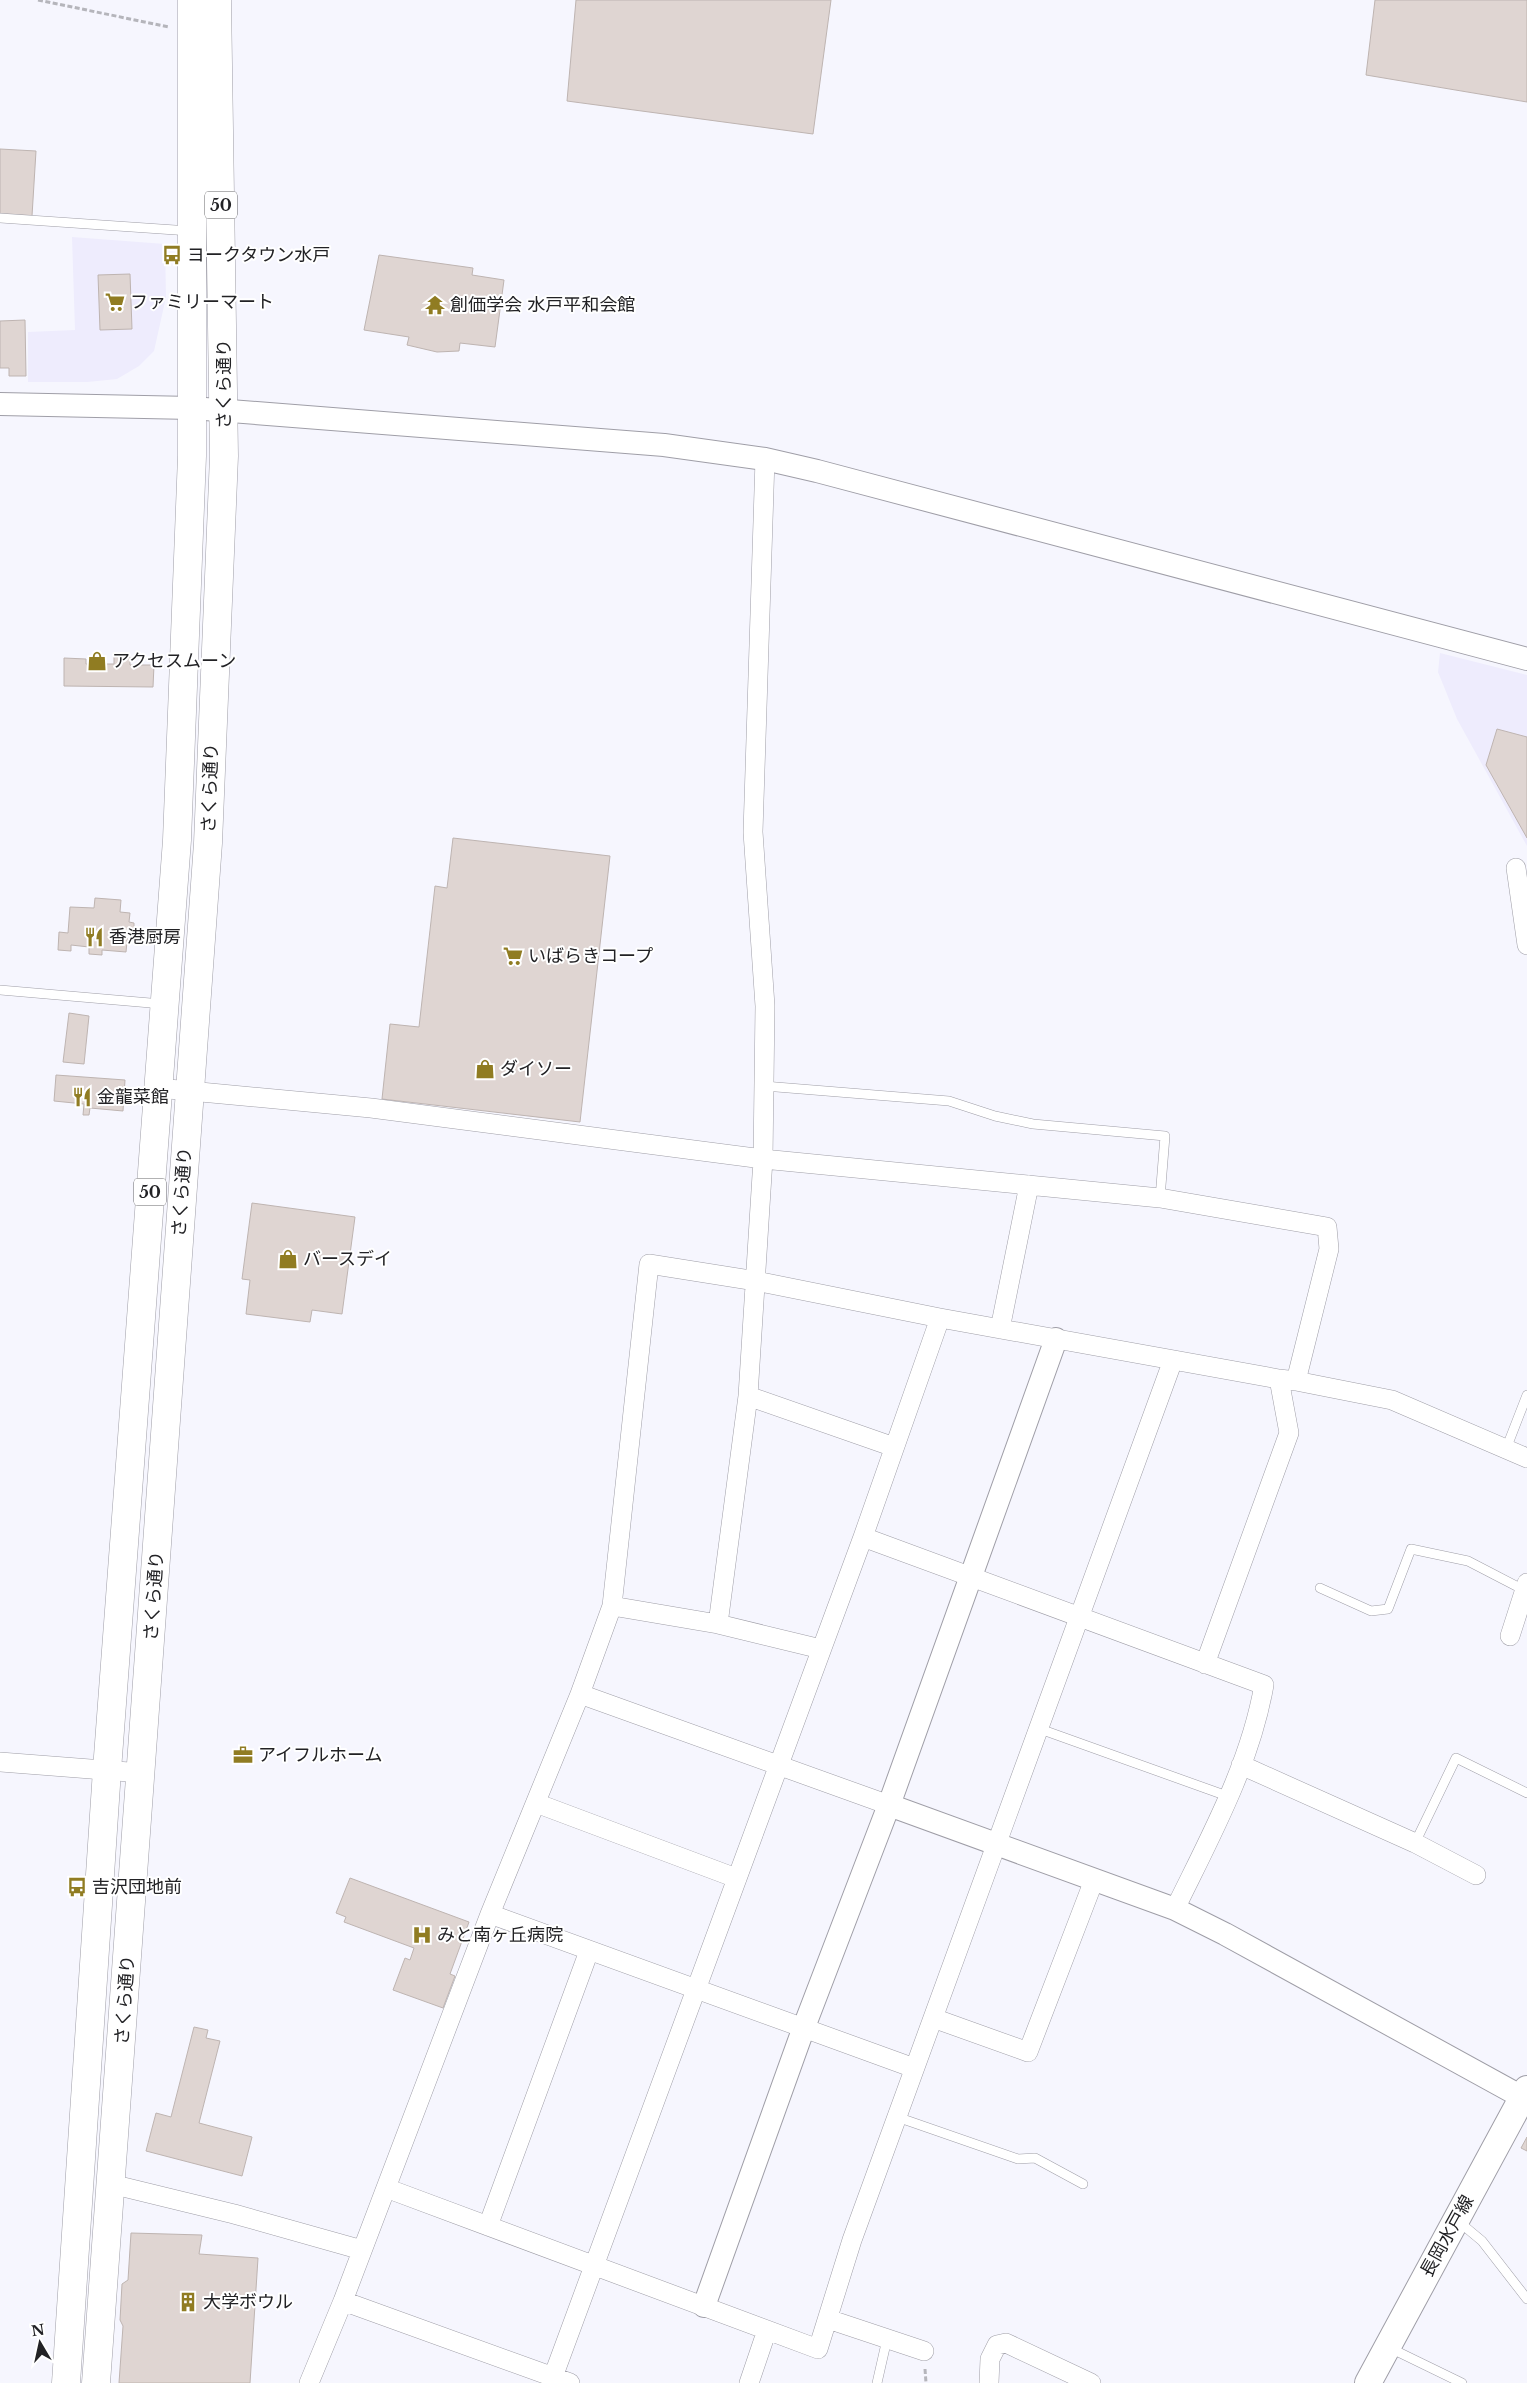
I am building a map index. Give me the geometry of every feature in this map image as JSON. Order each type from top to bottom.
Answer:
[{"type":"main road","name":"さくら通り","points":[[66,2383],[107,1770],[177,840],[191,514],[192,0]]},
{"type":"main road","name":"さくら通り","points":[[96,2383],[142,1773],[208,843],[224,456],[217,0]]},
{"type":"main road","name":"長岡水戸線","points":[[1368,2383],[1386,2346],[1525,2093]]},
{"type":"street","points":[[0,404],[224,410],[664,445],[765,459],[1527,658]]},
{"type":"street","points":[[718,1624],[748,1396],[764,1159],[765,1006],[753,832],[765,459]]},
{"type":"street","points":[[1516,868],[1524,900],[1527,944]]},
{"type":"street","points":[[158,1088],[372,1108],[764,1159],[1160,1198],[1327,1226],[1329,1249],[1288,1380],[1289,1433],[1205,1664]]},
{"type":"street","points":[[1000,1329],[1029,1185]]},
{"type":"street","points":[[309,2383],[343,2301],[490,1914],[580,1694],[612,1606],[649,1264],[756,1281],[940,1318],[1392,1400],[1527,1458]]},
{"type":"street","points":[[553,2377],[863,1537],[940,1318]]},
{"type":"street","points":[[704,2306],[804,2027],[889,1805],[1056,1339]]},
{"type":"street","points":[[386,2188],[818,2349],[852,2240],[1040,1729],[1078,1618],[1173,1360]]},
{"type":"street","points":[[748,1396],[894,1448]]},
{"type":"street","points":[[863,1537],[1078,1618],[1264,1685],[1261,1702],[1230,1797],[1175,1909]]},
{"type":"street","points":[[1510,1636],[1525,1587]]},
{"type":"street","points":[[612,1606],[718,1624],[821,1649]]},
{"type":"street","points":[[580,1694],[997,1843],[1175,1909],[1525,2093]]},
{"type":"street","points":[[0,1762],[142,1773]]},
{"type":"street","points":[[1241,1765],[1415,1843],[1476,1875]]},
{"type":"street","points":[[536,1803],[736,1878]]},
{"type":"street","points":[[933,2018],[1028,2052],[1094,1880]]},
{"type":"street","points":[[490,1914],[914,2068]]},
{"type":"street","points":[[488,2226],[589,1951]]},
{"type":"street","points":[[111,2184],[234,2214],[362,2250]]},
{"type":"street","points":[[343,2301],[527,2376],[553,2377],[570,2383]]},
{"type":"street","points":[[828,2319],[924,2351]]},
{"type":"street","points":[[749,2383],[767,2330]]},
{"type":"street","points":[[989,2383],[990,2359],[997,2345],[1006,2343],[1091,2383]]},
{"type":"lane","points":[[0,218],[192,231]]},
{"type":"lane","points":[[0,990],[164,1004]]},
{"type":"lane","points":[[764,1086],[949,1101],[996,1116],[1034,1124],[1165,1136],[1160,1198]]},
{"type":"lane","points":[[1506,1449],[1527,1395]]},
{"type":"lane","points":[[1320,1588],[1371,1611],[1388,1609],[1411,1549],[1468,1561],[1525,1587]]},
{"type":"lane","points":[[1040,1729],[1230,1797]]},
{"type":"lane","points":[[1415,1843],[1456,1758],[1527,1793]]},
{"type":"lane","points":[[897,2117],[1018,2159],[1035,2158],[1083,2184]]},
{"type":"lane","points":[[1456,2219],[1482,2241],[1527,2299]]},
{"type":"lane","points":[[877,2383],[887,2338]]},
{"type":"lane","points":[[1386,2346],[1462,2383]]},
{"type":"path","points":[[38,0],[192,32]]},
{"type":"shaded area","points":[[72,237],[165,244],[166,297],[154,351],[139,366],[117,379],[87,382],[28,382],[28,332],[75,330]]},
{"type":"shaded area","points":[[1440,653],[1527,675],[1527,846],[1457,719],[1438,672]]},
{"type":"building","points":[[576,0],[831,0],[813,134],[567,101]]},
{"type":"building","points":[[1375,0],[1527,0],[1527,102],[1366,75]]},
{"type":"building","points":[[0,149],[36,151],[32,216],[0,214]]},
{"type":"building","name":"創価学会 水戸平和会館","points":[[379,255],[473,268],[472,275],[504,280],[495,347],[460,343],[459,351],[437,352],[407,345],[409,337],[364,330]]},
{"type":"building","name":"ファミリーマート","points":[[130,274],[132,329],[100,330],[98,275]]},
{"type":"building","points":[[25,320],[26,376],[9,376],[9,368],[0,368],[0,321]]},
{"type":"building","points":[[114,657],[130,657],[130,665],[154,665],[153,687],[64,686],[64,658],[86,659],[86,664],[114,664]]},
{"type":"building","points":[[1497,729],[1527,737],[1527,838],[1486,765]]},
{"type":"building","name":"いばらきコープ","points":[[453,838],[610,856],[580,1122],[382,1099],[390,1024],[419,1027],[435,886],[447,888]]},
{"type":"building","points":[[95,898],[121,900],[120,912],[130,913],[129,922],[134,923],[134,931],[128,931],[126,952],[102,950],[102,955],[89,954],[89,947],[71,945],[71,951],[58,950],[59,932],[68,933],[70,907],[94,908]]},
{"type":"building","points":[[69,1013],[89,1016],[84,1064],[63,1062]]},
{"type":"building","points":[[56,1075],[125,1080],[123,1111],[90,1108],[89,1115],[83,1115],[84,1104],[54,1101]]},
{"type":"building","points":[[252,1203],[355,1217],[342,1314],[312,1310],[310,1322],[246,1314],[250,1280],[242,1279]]},
{"type":"building","name":"みと南ヶ丘病院","points":[[350,1878],[469,1922],[450,1974],[455,1976],[443,2008],[393,1990],[405,1958],[410,1960],[414,1948],[344,1922],[346,1917],[336,1913]]},
{"type":"building","points":[[194,2027],[208,2030],[206,2038],[220,2041],[199,2123],[252,2137],[242,2176],[146,2151],[156,2113],[171,2117]]},
{"type":"building","points":[[1527,2137],[1527,2151],[1521,2148]]},
{"type":"building","name":"大学ボウル","points":[[131,2233],[202,2235],[199,2254],[258,2258],[250,2383],[119,2383],[123,2326],[120,2320],[122,2284],[128,2280]]},
{"type":"place","name":"ヨークタウン水戸","points":[[172,255]]},
{"type":"place","name":"ファミリーマート","points":[[115,302]]},
{"type":"place","name":"創価学会 水戸平和会館","points":[[435,305]]},
{"type":"place","name":"アクセスムーン","points":[[97,661]]},
{"type":"place","name":"香港厨房","points":[[94,937]]},
{"type":"place","name":"いばらきコープ","points":[[513,956]]},
{"type":"place","name":"ダイソー","points":[[485,1069]]},
{"type":"place","name":"金龍菜館","points":[[82,1097]]},
{"type":"place","name":"バースデイ","points":[[288,1259]]},
{"type":"place","name":"アイフルホーム","points":[[243,1755]]},
{"type":"place","name":"吉沢団地前","points":[[77,1887]]},
{"type":"place","name":"みと南ヶ丘病院","points":[[422,1935]]},
{"type":"place","name":"大学ボウル","points":[[188,2302]]}]
